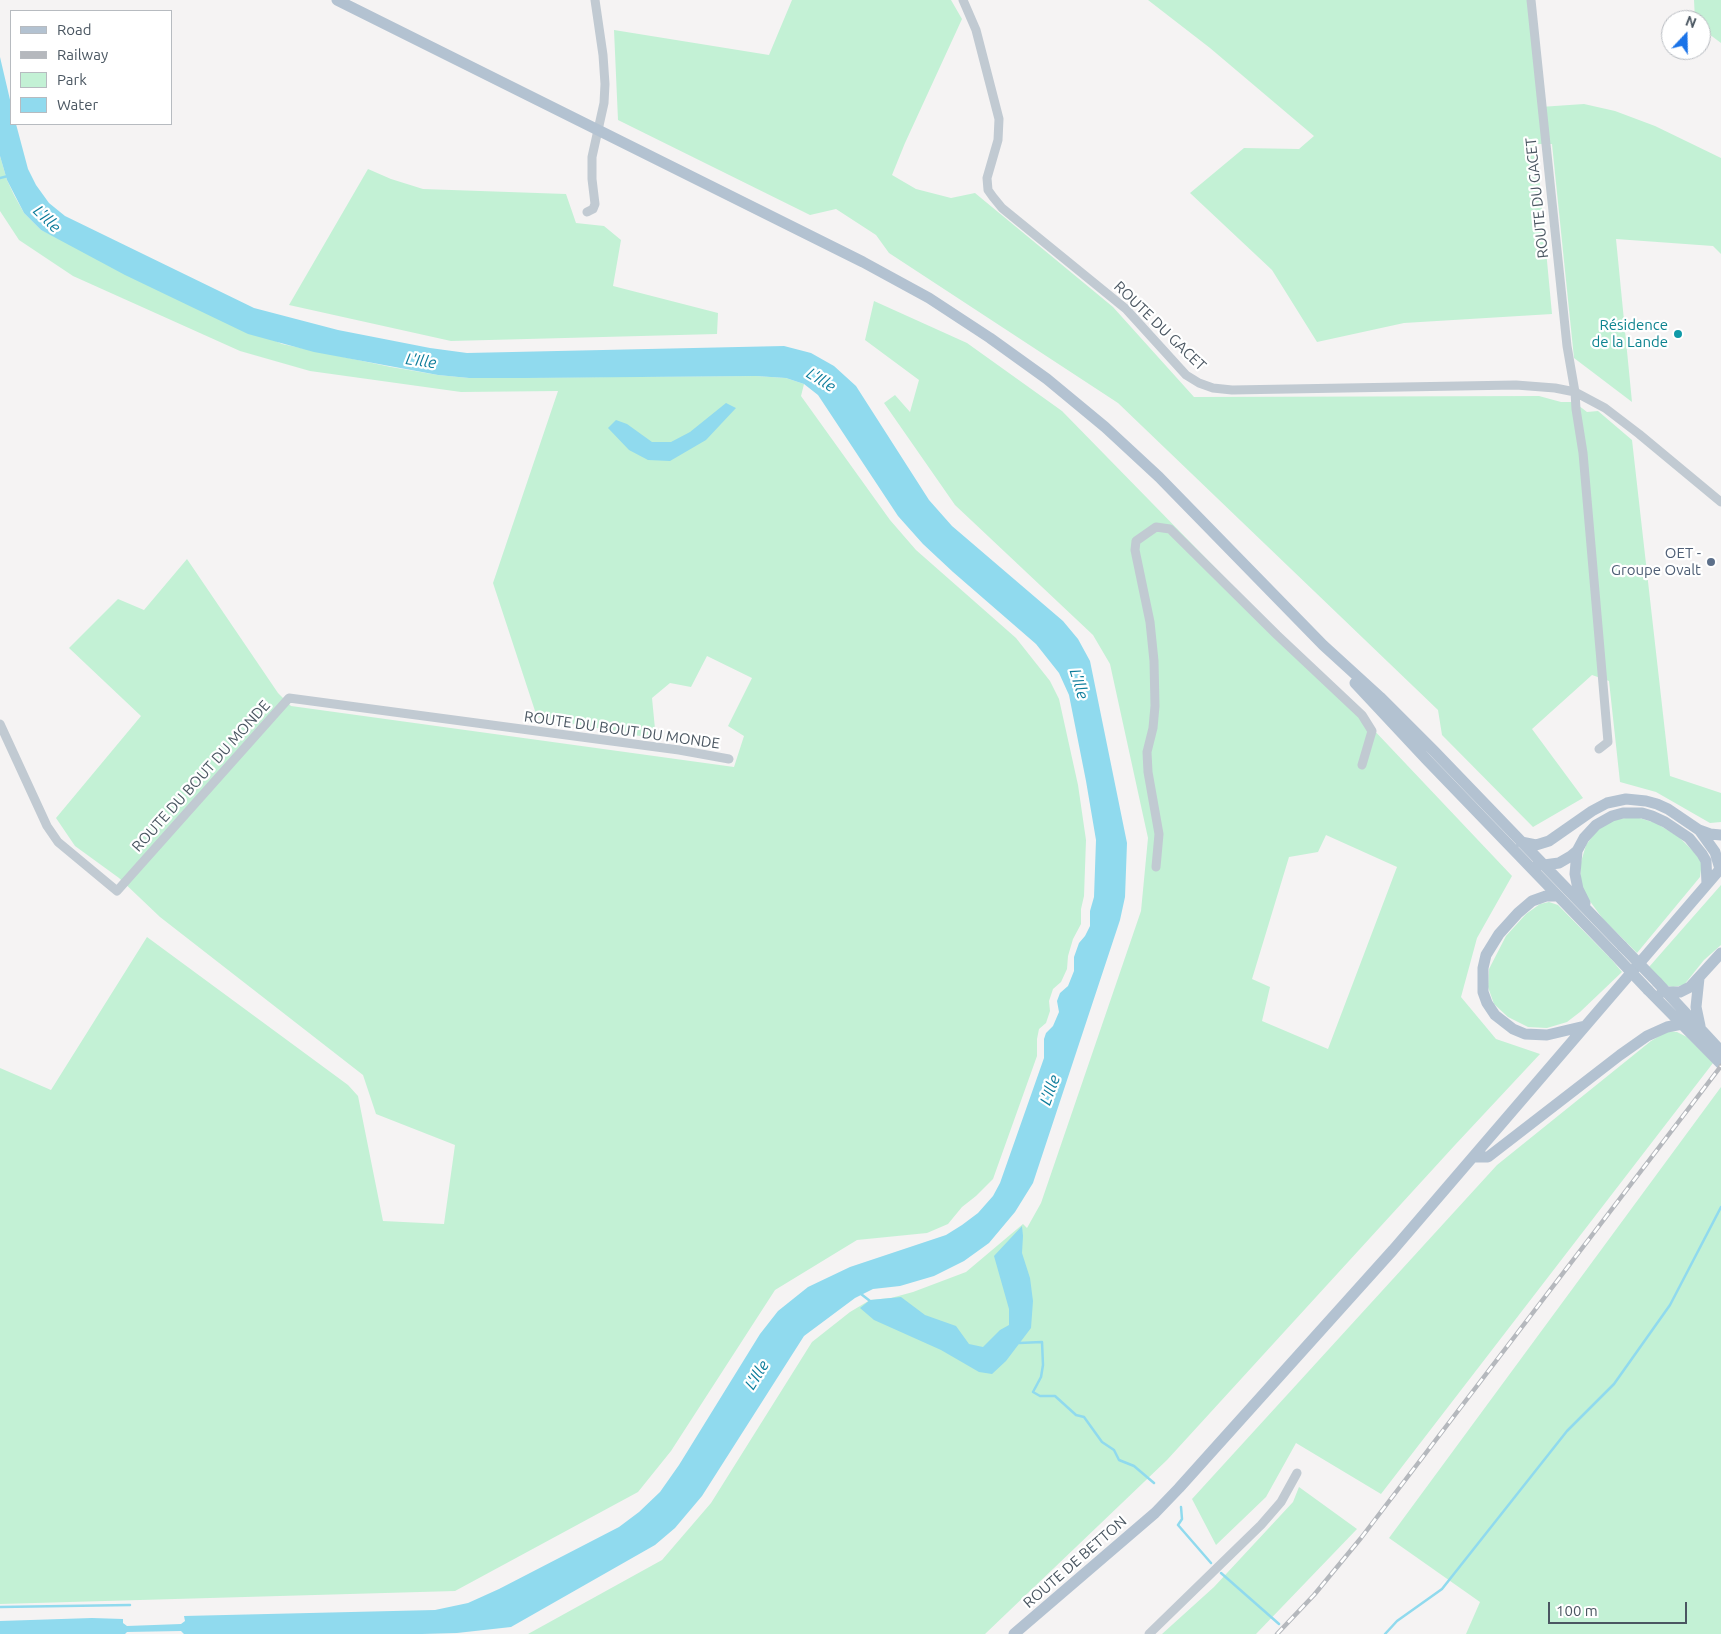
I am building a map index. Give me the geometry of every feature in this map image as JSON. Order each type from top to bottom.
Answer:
[{"type":"main road","points":[[337,0],[863,262],[929,298],[990,338],[1047,379],[1105,426],[1159,477],[1323,645],[1380,697],[1517,846],[1558,896],[1618,950],[1653,986],[1682,1024],[1720,1058]]},
{"type":"main road","points":[[1517,846],[1536,845],[1549,841],[1606,803],[1626,799],[1646,801],[1668,809],[1699,830],[1708,840],[1720,868]]},
{"type":"main road","points":[[1588,910],[1576,881],[1577,851],[1590,831],[1603,820],[1623,813],[1642,813],[1679,830],[1697,847],[1706,861],[1706,884]]},
{"type":"main road","points":[[1699,830],[1710,834],[1721,834]]},
{"type":"main road","points":[[1517,846],[1544,865],[1588,910],[1618,950]]},
{"type":"main road","points":[[1544,865],[1559,862],[1577,851]]},
{"type":"main road","name":"ROUTE DE BETTON","points":[[1014,1634],[1155,1513],[1179,1488],[1393,1250],[1720,868]]},
{"type":"main road","points":[[1558,896],[1546,896],[1532,901],[1499,934],[1485,961],[1482,979],[1483,992],[1487,1003],[1495,1015],[1513,1029],[1525,1034],[1547,1035],[1585,1026]]},
{"type":"main road","points":[[1667,993],[1686,990],[1721,953]]},
{"type":"main road","points":[[1699,978],[1696,1007],[1701,1030]]},
{"type":"main road","points":[[1653,986],[1667,993],[1701,1030],[1720,1058]]},
{"type":"main road","points":[[1473,1157],[1488,1157],[1620,1055],[1648,1036],[1667,1026],[1682,1024]]},
{"type":"street","points":[[587,212],[593,209],[595,204],[592,157],[604,103],[603,55],[595,0]]},
{"type":"street","name":"ROUTE DU GACET","points":[[963,0],[976,30],[999,120],[998,140],[986,178],[988,190],[1002,208],[1126,309],[1186,375],[1198,383],[1213,388],[1232,390],[1516,385],[1555,388],[1575,392],[1605,408],[1640,434],[1721,502]]},
{"type":"street","name":"ROUTE DU GACET","points":[[1530,0],[1566,346],[1575,392]]},
{"type":"street","points":[[1575,392],[1583,453],[1608,742],[1599,749]]},
{"type":"street","points":[[1156,866],[1159,834],[1148,772],[1147,752],[1153,728],[1155,706],[1154,662],[1150,622],[1135,550],[1136,541],[1156,527],[1170,529],[1270,629],[1362,715],[1372,732],[1362,765]]},
{"type":"street","name":"ROUTE DU BOUT DU MONDE","points":[[0,724],[47,826],[58,842],[117,891],[289,698],[679,750],[730,759]]},
{"type":"street","points":[[1149,1634],[1261,1525],[1281,1502],[1297,1473]]},
{"type":"green space","points":[[792,0],[951,0],[962,19],[892,175],[916,189],[951,198],[975,193],[1113,307],[1194,397],[1539,396],[1561,402],[1574,402],[1587,412],[1598,411],[1632,440],[1670,776],[1721,793],[1721,822],[1710,823],[1656,792],[1620,782],[1609,681],[1592,675],[1532,729],[1583,798],[1533,827],[1442,735],[1438,710],[1118,403],[889,253],[876,235],[836,209],[810,215],[618,120],[614,30],[769,55]]},
{"type":"green space","points":[[1148,0],[1528,0],[1540,107],[1584,104],[1615,111],[1655,126],[1721,158],[1721,254],[1713,246],[1616,239],[1632,402],[1574,358],[1552,144],[1536,144],[1552,314],[1404,323],[1317,342],[1272,270],[1190,193],[1244,148],[1299,149],[1314,136],[1210,48]]},
{"type":"green space","points":[[1694,0],[1721,0],[1721,43],[1711,36],[1711,10],[1694,10]]},
{"type":"green space","points":[[0,156],[7,180],[14,195],[24,213],[41,230],[282,344],[391,367],[469,378],[756,376],[786,378],[804,384],[801,396],[890,520],[916,550],[1016,638],[1050,681],[1059,699],[1078,785],[1086,840],[1081,924],[1073,939],[1068,956],[1067,969],[1061,982],[1053,989],[1046,1023],[1039,1029],[1037,1056],[993,1179],[962,1207],[948,1224],[927,1233],[857,1240],[775,1290],[671,1451],[638,1492],[455,1591],[0,1604],[0,1068],[51,1090],[147,937],[348,1085],[358,1096],[383,1221],[444,1224],[455,1145],[376,1114],[363,1075],[160,917],[119,878],[75,846],[56,818],[141,716],[69,648],[118,599],[144,610],[187,559],[278,693],[291,706],[734,767],[744,736],[728,726],[752,678],[707,656],[691,687],[670,683],[652,698],[656,739],[537,717],[493,583],[558,391],[461,392],[310,371],[240,351],[73,276],[19,240],[0,211]]},
{"type":"green space","points":[[368,169],[391,179],[423,189],[566,194],[576,223],[604,226],[621,240],[613,286],[718,313],[717,334],[451,341],[289,305]]},
{"type":"green space","points":[[874,301],[967,343],[1062,411],[1371,727],[1512,876],[1477,938],[1461,997],[1496,1039],[1540,1054],[1167,1460],[985,1634],[528,1634],[662,1560],[711,1503],[812,1342],[850,1312],[870,1300],[891,1298],[913,1292],[966,1272],[1023,1224],[1027,1228],[1041,1203],[1141,911],[1148,838],[1110,664],[1093,635],[955,505],[884,403],[895,395],[910,412],[919,380],[865,340]],"holes":[[[1326,835],[1397,867],[1328,1049],[1262,1021],[1270,987],[1252,979],[1289,857],[1318,852]]]},
{"type":"green space","points":[[1636,817],[1656,823],[1679,837],[1702,862],[1700,877],[1637,953],[1603,919],[1589,900],[1580,883],[1581,862],[1586,845],[1598,829],[1616,819]]},
{"type":"green space","points":[[1721,885],[1721,945],[1704,960],[1684,985],[1673,987],[1664,985],[1649,967]]},
{"type":"green space","points":[[1549,902],[1558,905],[1622,972],[1567,1022],[1547,1028],[1528,1027],[1508,1017],[1494,1004],[1488,987],[1489,969],[1506,936],[1526,914],[1540,904]]},
{"type":"green space","points":[[1668,1031],[1677,1032],[1687,1037],[1713,1063],[1381,1494],[1296,1443],[1266,1497],[1216,1545],[1192,1499],[1497,1165],[1651,1041]]},
{"type":"green space","points":[[1721,1087],[1721,1634],[1466,1634],[1480,1602],[1389,1538]]},
{"type":"green space","points":[[1299,1487],[1357,1529],[1256,1634],[1162,1634],[1214,1587],[1293,1502]]},
{"type":"water","name":"L'Ille","points":[[0,57],[10,100],[10,125],[16,125],[28,169],[36,185],[49,203],[65,216],[254,308],[338,330],[430,348],[467,353],[784,346],[811,353],[834,366],[856,386],[929,500],[952,526],[1063,621],[1078,639],[1090,661],[1127,843],[1125,897],[1120,920],[1033,1183],[1015,1212],[989,1243],[964,1261],[934,1276],[900,1286],[873,1289],[855,1298],[804,1336],[702,1496],[675,1528],[655,1545],[511,1627],[457,1633],[422,1634],[184,1634],[181,1631],[127,1632],[125,1634],[0,1634],[0,1621],[92,1618],[123,1619],[123,1623],[127,1626],[181,1624],[185,1621],[184,1616],[435,1610],[468,1603],[499,1589],[619,1527],[639,1512],[660,1492],[679,1465],[760,1334],[778,1311],[808,1287],[850,1267],[946,1235],[978,1213],[993,1196],[1000,1183],[1044,1058],[1044,1039],[1046,1033],[1053,1026],[1059,1012],[1057,1001],[1060,993],[1068,986],[1074,971],[1074,957],[1079,943],[1090,926],[1090,911],[1094,897],[1096,840],[1069,695],[1059,673],[1036,644],[953,572],[923,544],[898,516],[818,395],[804,384],[786,378],[756,376],[469,378],[438,375],[314,352],[248,334],[125,275],[41,230],[24,213],[7,180],[0,156]]},
{"type":"water","points":[[726,403],[736,408],[706,440],[670,461],[648,460],[629,450],[608,428],[616,420],[627,424],[652,442],[671,442],[690,432]]},
{"type":"water","points":[[1022,1226],[1022,1253],[1030,1278],[1033,1301],[1031,1328],[1006,1361],[992,1374],[979,1372],[941,1350],[874,1320],[860,1308],[870,1300],[901,1297],[925,1315],[956,1326],[969,1344],[983,1347],[1000,1330],[1009,1325],[1009,1309],[994,1256]]},
{"type":"waterway","points":[[0,178],[8,176]]},
{"type":"waterway","points":[[1385,1634],[1397,1621],[1442,1589],[1567,1431],[1614,1384],[1670,1305],[1721,1207]]},
{"type":"waterway","points":[[861,1294],[870,1301]]},
{"type":"waterway","points":[[1019,1343],[1042,1342],[1043,1365],[1041,1377],[1033,1392],[1040,1396],[1055,1396],[1076,1415],[1084,1417],[1102,1442],[1114,1450],[1119,1460],[1134,1466],[1154,1483]]},
{"type":"waterway","points":[[1181,1507],[1182,1519],[1178,1525],[1211,1563]]},
{"type":"waterway","points":[[1221,1573],[1279,1624]]},
{"type":"waterway","points":[[0,1607],[130,1605]]},
{"type":"railway","points":[[1277,1634],[1314,1595],[1361,1538],[1721,1066]]},
{"type":"place","name":"Résidence de la Lande","points":[[1678,334]]},
{"type":"place","name":"OET - Groupe Ovalt","points":[[1711,562]]}]
